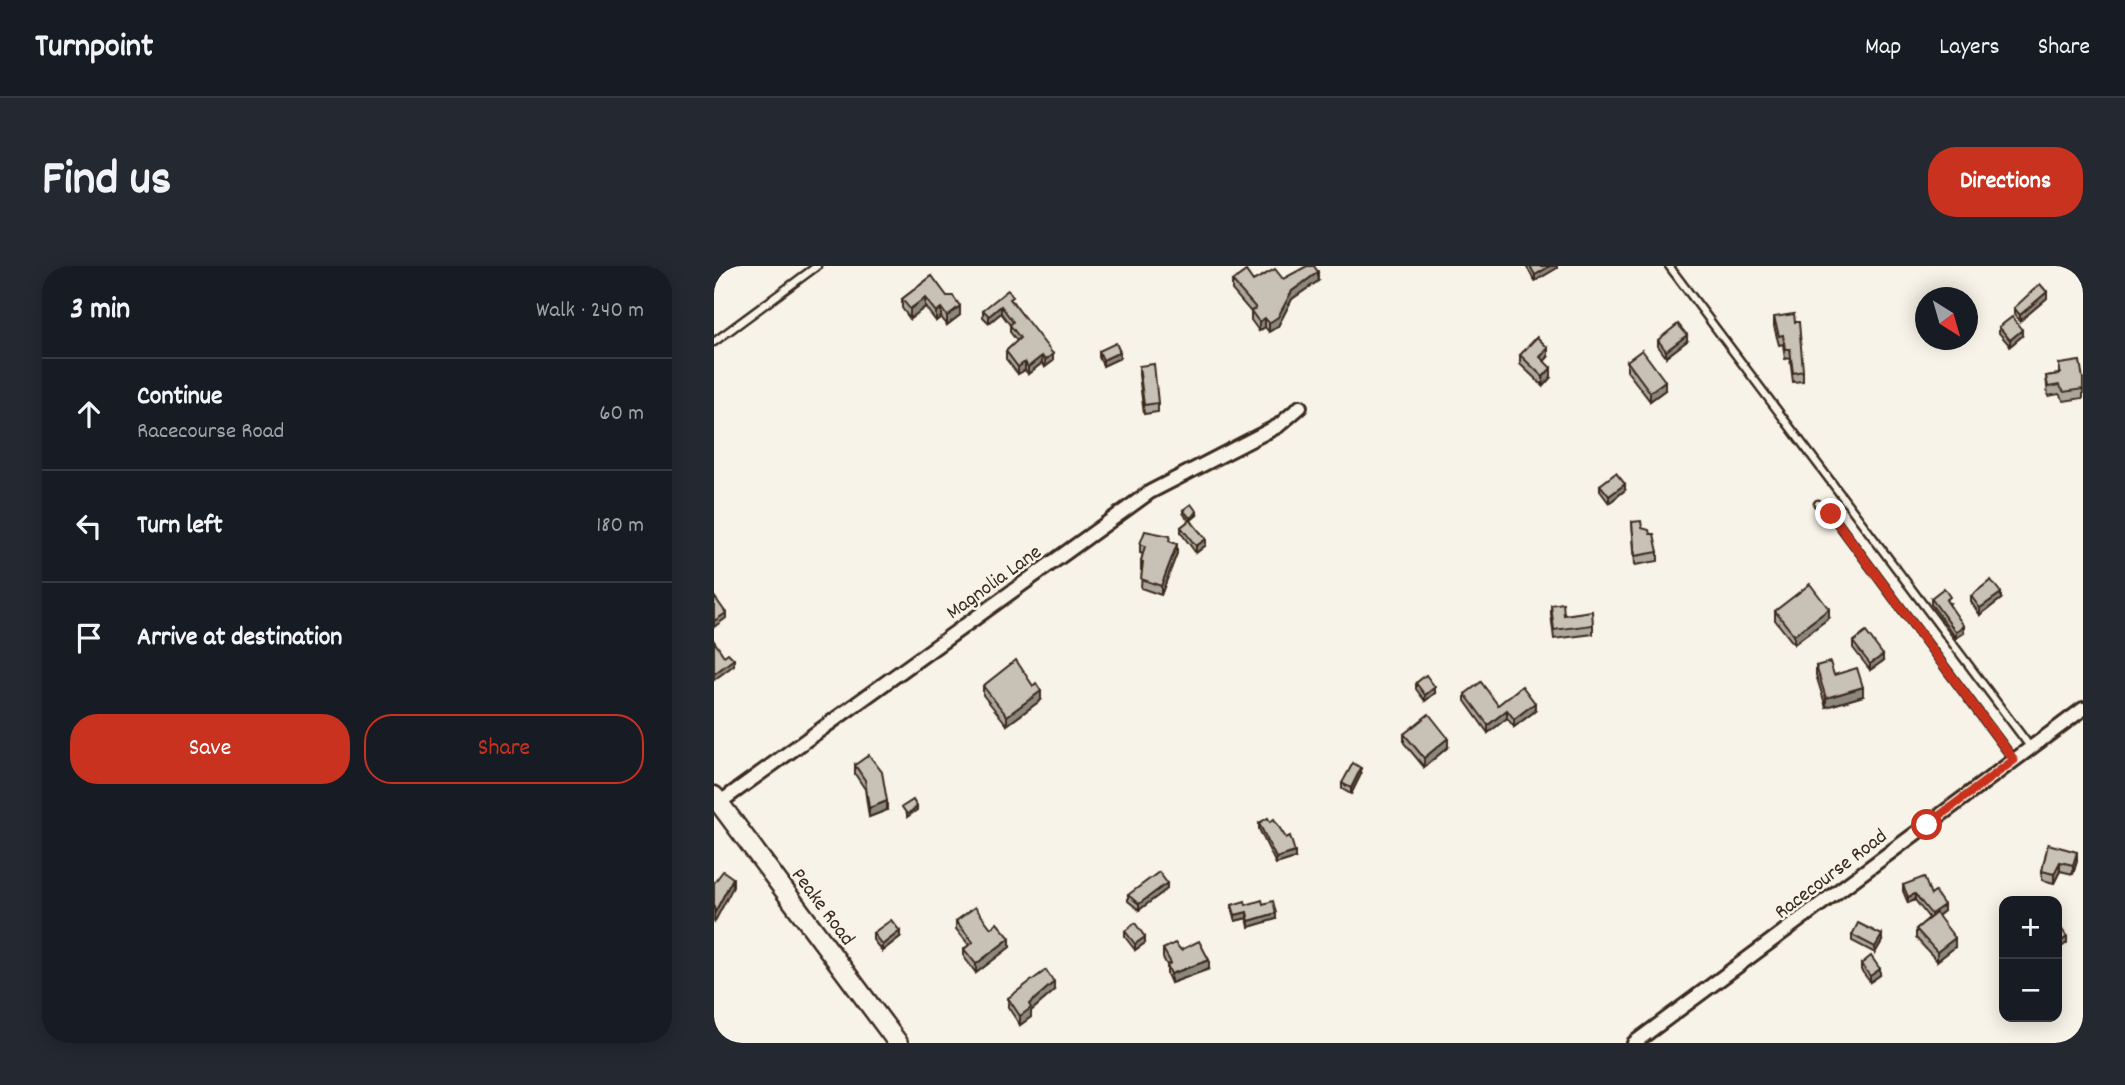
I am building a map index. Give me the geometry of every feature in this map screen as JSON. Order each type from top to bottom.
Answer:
[{"type":"street","name":"Magnolia Lane","points":[[717,800],[1150,492],[1278,426],[1300,407]]},
{"type":"street","name":"Racecourse Road","points":[[1634,1043],[2083,709]]},
{"type":"street","name":"Peake Road","points":[[717,800],[898,1043]]},
{"type":"lane","points":[[714,342],[817,266]]},
{"type":"lane","points":[[1669,266],[2031,748]]},
{"type":"lane","points":[[1818,504],[1831,514],[2014,760]]},
{"type":"building","points":[[1307,266],[1314,266],[1318,272],[1292,291],[1278,317],[1269,323],[1265,318],[1259,322],[1251,311],[1256,308],[1232,281],[1246,271],[1253,281],[1275,269],[1283,279]]},
{"type":"building","points":[[1530,266],[1550,266],[1535,275]]},
{"type":"building","points":[[932,276],[947,296],[953,296],[960,306],[947,316],[941,308],[936,312],[925,298],[910,309],[902,299]]},
{"type":"building","points":[[2040,284],[2047,292],[2020,315],[2014,308]]},
{"type":"building","points":[[1008,290],[1013,297],[1010,299],[1053,354],[1045,360],[1042,356],[1028,367],[1025,362],[1018,367],[1006,351],[1020,338],[1010,325],[1013,322],[1001,306],[989,316],[983,310]]},
{"type":"building","points":[[1794,314],[1795,322],[1799,322],[1803,371],[1793,373],[1790,349],[1785,349],[1783,335],[1779,336],[1774,317]]},
{"type":"building","points":[[2012,317],[2022,330],[2010,340],[1999,327]]},
{"type":"building","points":[[1678,324],[1687,335],[1666,351],[1658,340]]},
{"type":"building","points":[[1537,337],[1548,348],[1540,357],[1551,368],[1543,377],[1520,355]]},
{"type":"building","points":[[1116,343],[1120,352],[1103,360],[1099,351]]},
{"type":"building","points":[[1642,350],[1665,381],[1650,392],[1627,361]]},
{"type":"building","points":[[2080,361],[2083,389],[2064,392],[2059,385],[2048,387],[2046,376],[2060,374],[2059,364]]},
{"type":"building","points":[[1154,364],[1158,403],[1144,405],[1139,366]]},
{"type":"building","points":[[1616,473],[1625,484],[1609,496],[1600,485]]},
{"type":"building","points":[[1191,504],[1197,512],[1190,518],[1183,510]]},
{"type":"building","points":[[1190,520],[1206,539],[1196,546],[1181,527]]},
{"type":"building","points":[[1641,521],[1642,528],[1654,534],[1658,552],[1635,556],[1632,522]]},
{"type":"building","points":[[1145,531],[1170,536],[1169,541],[1177,544],[1161,586],[1141,579],[1141,561],[1145,546],[1140,544]]},
{"type":"building","points":[[1991,580],[2001,593],[1980,608],[1971,596]]},
{"type":"building","points":[[1810,584],[1829,609],[1794,635],[1775,611]]},
{"type":"building","points":[[1944,588],[1950,597],[1946,600],[1964,626],[1956,632],[1931,598]]},
{"type":"building","points":[[714,596],[726,613],[714,621]]},
{"type":"building","points":[[1563,603],[1564,615],[1592,611],[1593,625],[1554,630],[1551,605]]},
{"type":"building","points":[[1866,632],[1883,655],[1870,664],[1853,642]]},
{"type":"building","points":[[714,641],[724,656],[728,653],[734,659],[714,674]]},
{"type":"building","points":[[1016,660],[1033,686],[1036,683],[1041,691],[1007,716],[983,686]]},
{"type":"building","points":[[1830,662],[1834,675],[1857,668],[1863,687],[1826,698],[1816,666]]},
{"type":"building","points":[[1426,675],[1435,687],[1425,695],[1416,683]]},
{"type":"building","points":[[1481,682],[1498,705],[1522,686],[1535,703],[1514,719],[1507,710],[1488,725],[1465,694]]},
{"type":"building","points":[[1429,714],[1448,738],[1424,758],[1404,734]]},
{"type":"building","points":[[869,755],[882,772],[887,801],[869,808],[865,780],[855,765]]},
{"type":"building","points":[[1353,763],[1361,768],[1351,788],[1342,783]]},
{"type":"building","points":[[913,800],[917,807],[907,814],[902,807]]},
{"type":"building","points":[[1268,818],[1270,822],[1274,819],[1286,838],[1290,836],[1295,852],[1276,858],[1259,823]]},
{"type":"building","points":[[2048,844],[2077,852],[2073,865],[2060,862],[2054,874],[2042,871]]},
{"type":"building","points":[[723,871],[733,878],[714,914],[714,883]]},
{"type":"building","points":[[1159,872],[1167,883],[1139,904],[1128,895]]},
{"type":"building","points":[[1924,877],[1931,895],[1935,892],[1944,905],[1931,914],[1915,894],[1908,897],[1903,885]]},
{"type":"building","points":[[1262,900],[1263,904],[1273,901],[1276,913],[1249,921],[1247,912],[1235,915],[1232,905],[1245,901],[1246,905]]},
{"type":"building","points":[[975,907],[991,928],[997,923],[1010,938],[976,964],[964,949],[973,942],[956,921]]},
{"type":"building","points":[[1936,913],[1955,938],[1937,952],[1916,929]]},
{"type":"building","points":[[891,920],[900,931],[882,945],[873,933]]},
{"type":"building","points":[[1135,923],[1145,937],[1135,944],[1125,931]]},
{"type":"building","points":[[1858,923],[1882,935],[1875,947],[1852,935]]},
{"type":"building","points":[[1199,941],[1209,960],[1171,974],[1167,965],[1171,963],[1163,949],[1175,943],[1181,950]]},
{"type":"building","points":[[1871,956],[1880,969],[1870,976],[1861,964]]},
{"type":"building","points":[[1046,970],[1054,982],[1029,1004],[1031,1008],[1020,1016],[1008,998]]},
{"type":"route","points":[[1831,514],[2014,760],[1927,825]]}]
